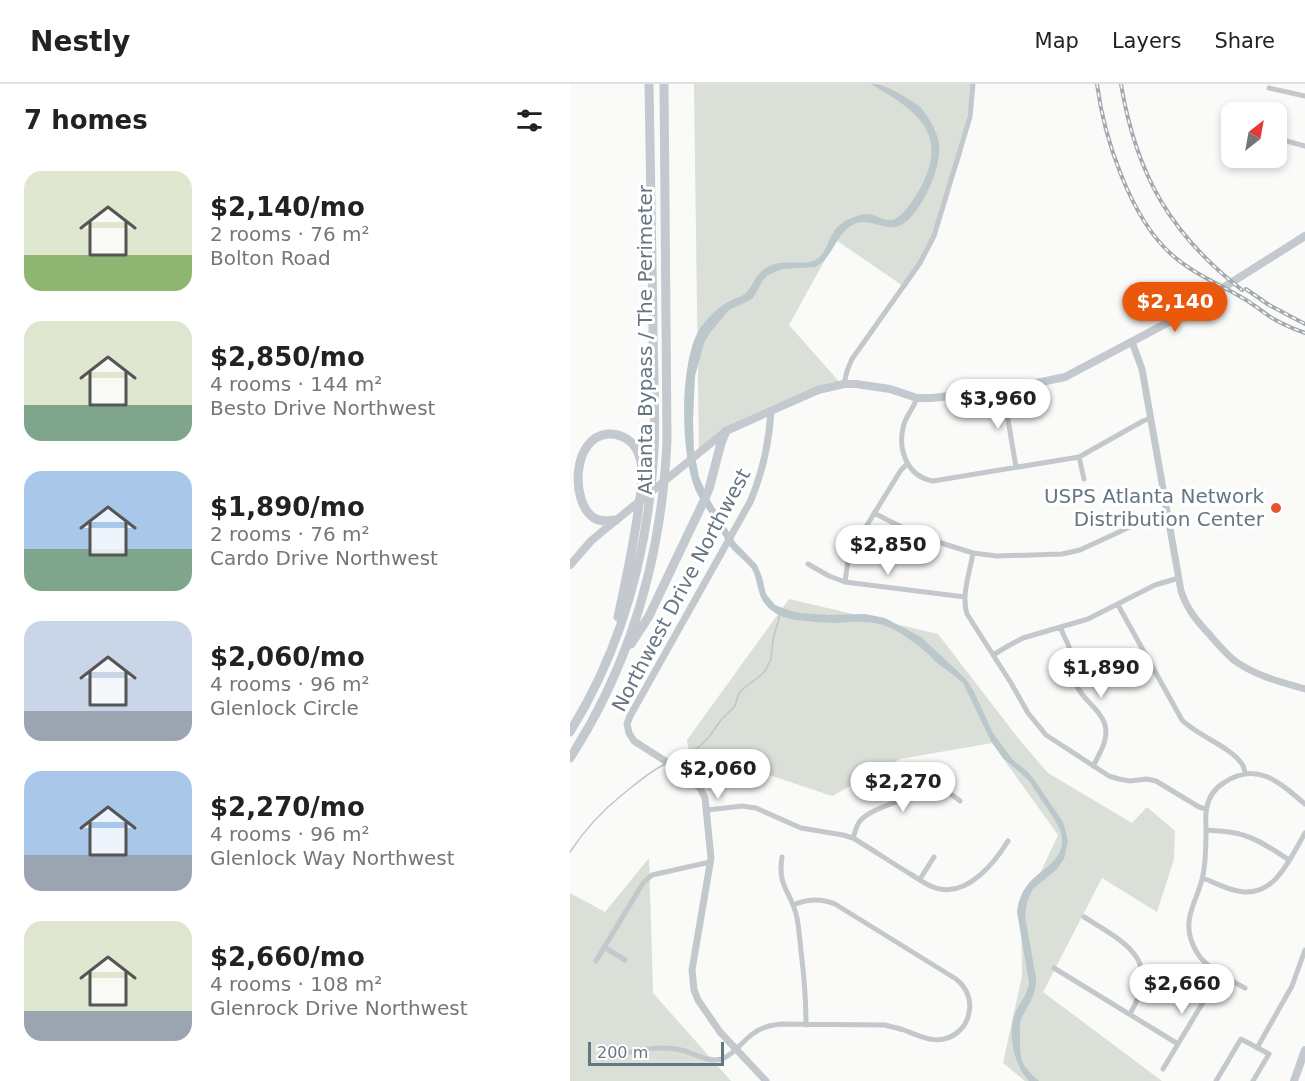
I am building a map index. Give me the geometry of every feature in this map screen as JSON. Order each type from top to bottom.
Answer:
[{"type":"highway","name":"Atlanta Bypass / The Perimeter","points":[[570,732],[585,707],[607,660],[629,600],[640,557],[649,504],[654,450],[649,84]]},
{"type":"highway","name":"Atlanta Bypass / The Perimeter","points":[[570,758],[596,715],[624,653],[642,602],[661,514],[666,471],[667,416],[664,84]]},
{"type":"highway","points":[[624,653],[649,616],[696,518],[709,489],[726,431]]},
{"type":"highway","points":[[607,660],[635,537],[642,472],[639,455],[630,441],[620,435],[608,434],[591,441],[582,451],[577,466],[576,484],[580,500],[588,513],[598,520],[620,517]]},
{"type":"main road","points":[[570,566],[591,541],[726,431],[818,390],[844,384],[891,389],[917,398],[932,398],[1004,390],[1065,377],[1169,322],[1305,236]]},
{"type":"main road","points":[[1294,1081],[1305,1050]]},
{"type":"street","points":[[844,384],[852,359],[920,263],[934,236],[970,117],[973,84]]},
{"type":"street","points":[[1269,88],[1305,96]]},
{"type":"street","points":[[1287,141],[1305,146]]},
{"type":"street","points":[[1132,342],[1142,369],[1184,599],[1194,618],[1233,659],[1253,671],[1305,689]]},
{"type":"street","points":[[1004,390],[1016,467]]},
{"type":"street","points":[[917,398],[903,428],[903,448],[907,464],[912,471],[918,476],[933,481],[1079,457],[1151,418]]},
{"type":"street","name":"Northwest Drive Northwest","points":[[766,1081],[720,1032],[698,1000],[694,990],[692,978],[695,947],[711,846],[705,798],[700,788],[673,766],[634,741],[627,724],[750,502],[763,467],[770,431],[771,411]]},
{"type":"street","points":[[1079,457],[1084,479]]},
{"type":"street","points":[[845,582],[851,551],[907,464]]},
{"type":"street","points":[[874,513],[919,536],[973,553],[997,556],[1062,554],[1080,550],[1132,525],[1169,519]]},
{"type":"street","points":[[973,553],[965,597],[967,614],[1038,727],[1054,741],[1109,776],[1130,781],[1147,779],[1156,781],[1206,809]]},
{"type":"street","points":[[808,564],[845,582],[965,597]]},
{"type":"street","points":[[993,655],[1023,638],[1088,620],[1155,585],[1179,578]]},
{"type":"street","points":[[1118,605],[1182,720],[1191,729],[1234,756],[1243,765],[1245,774]]},
{"type":"street","points":[[1061,628],[1070,650],[1077,686],[1100,715],[1105,727],[1105,745],[1094,766]]},
{"type":"street","points":[[1245,988],[1208,966],[1193,946],[1189,934],[1190,912],[1203,878],[1206,855],[1206,809],[1209,797],[1217,787],[1231,778],[1245,774],[1260,774],[1275,779],[1305,804]]},
{"type":"street","points":[[853,838],[860,822],[878,808],[942,791],[960,801]]},
{"type":"street","points":[[706,810],[742,806],[756,808],[801,828],[853,838],[941,890],[951,890],[962,886],[986,870],[1008,842]]},
{"type":"street","points":[[1206,830],[1228,831],[1245,835],[1289,860]]},
{"type":"street","points":[[1203,878],[1237,891],[1255,892],[1265,888],[1274,882],[1305,833]]},
{"type":"street","points":[[782,857],[780,869],[782,880],[797,918],[804,976],[806,1024]]},
{"type":"street","points":[[920,879],[934,857]]},
{"type":"street","points":[[596,961],[647,878],[710,862]]},
{"type":"street","points":[[602,1058],[651,1049],[671,1049],[681,1050],[705,1059],[721,1059],[766,1026],[781,1024],[885,1025],[928,1039],[940,1040],[953,1036],[963,1027],[969,1015],[970,1002],[965,989],[956,979],[835,904],[814,899],[793,905]]},
{"type":"street","points":[[1084,917],[1124,942],[1138,959],[1142,973],[1142,987],[1130,1014]]},
{"type":"street","points":[[604,948],[625,960]]},
{"type":"street","points":[[1257,1048],[1292,986],[1305,950]]},
{"type":"street","points":[[1054,968],[1178,1044]]},
{"type":"street","points":[[1163,1069],[1220,974]]},
{"type":"street","points":[[1216,1081],[1241,1039],[1269,1054],[1253,1081]]},
{"type":"shaded area","points":[[694,84],[972,84],[962,154],[932,240],[906,288],[836,240],[789,325],[843,386],[732,425],[699,456]]},
{"type":"shaded area","points":[[871,84],[888,88],[915,103],[928,117],[938,139],[939,148],[932,183],[920,205],[907,221],[893,227],[867,222],[854,224],[843,233],[821,263],[815,267],[782,269],[768,275],[753,298],[729,310],[704,343],[695,376],[694,451],[699,477],[708,497],[735,542],[757,565],[766,594],[775,605],[801,613],[865,614],[885,618],[921,637],[966,679],[993,733],[1012,759],[1028,772],[1063,822],[1068,841],[1064,859],[1057,869],[1033,889],[1027,902],[1025,916],[1036,983],[1032,998],[1020,1022],[1020,1051],[1022,1062],[1039,1081],[1029,1081],[1024,1075],[1013,1048],[1013,1021],[1029,983],[1017,912],[1018,904],[1027,886],[1058,855],[1062,840],[1058,825],[1030,782],[1003,758],[991,741],[963,683],[912,641],[895,630],[879,624],[796,620],[783,617],[770,610],[760,596],[752,569],[734,552],[699,496],[691,477],[687,458],[685,387],[692,345],[705,322],[721,307],[743,296],[760,272],[770,266],[805,263],[817,259],[835,230],[845,221],[864,214],[890,220],[898,217],[909,206],[923,183],[930,164],[929,134],[912,112]]},
{"type":"shaded area","points":[[789,599],[938,634],[1018,738],[1048,773],[1132,823],[1147,807],[1175,831],[1174,859],[1157,912],[1102,878],[1043,992],[1162,1081],[1025,1081],[1003,1063],[1022,976],[1021,914],[1058,835],[992,743],[900,759],[832,796],[725,760],[693,780],[687,740]]},
{"type":"shaded area","points":[[649,858],[653,993],[731,1081],[570,1081],[570,893],[605,912]]},
{"type":"waterway","points":[[672,761],[699,747],[735,706],[739,693],[765,671],[771,659],[779,613]]},
{"type":"waterway","points":[[570,852],[608,807],[643,778],[665,764]]},
{"type":"railway","points":[[1097,84],[1106,128],[1121,175],[1131,198],[1156,238],[1179,261],[1196,272],[1245,299],[1276,320],[1305,333]]},
{"type":"railway","points":[[1121,84],[1136,146],[1160,200],[1195,247],[1242,290]]},
{"type":"railway","points":[[1246,289],[1269,305],[1305,324]]},
{"type":"place","name":"USPS Atlanta Network Distribution Center","points":[[1276,508]]}]
